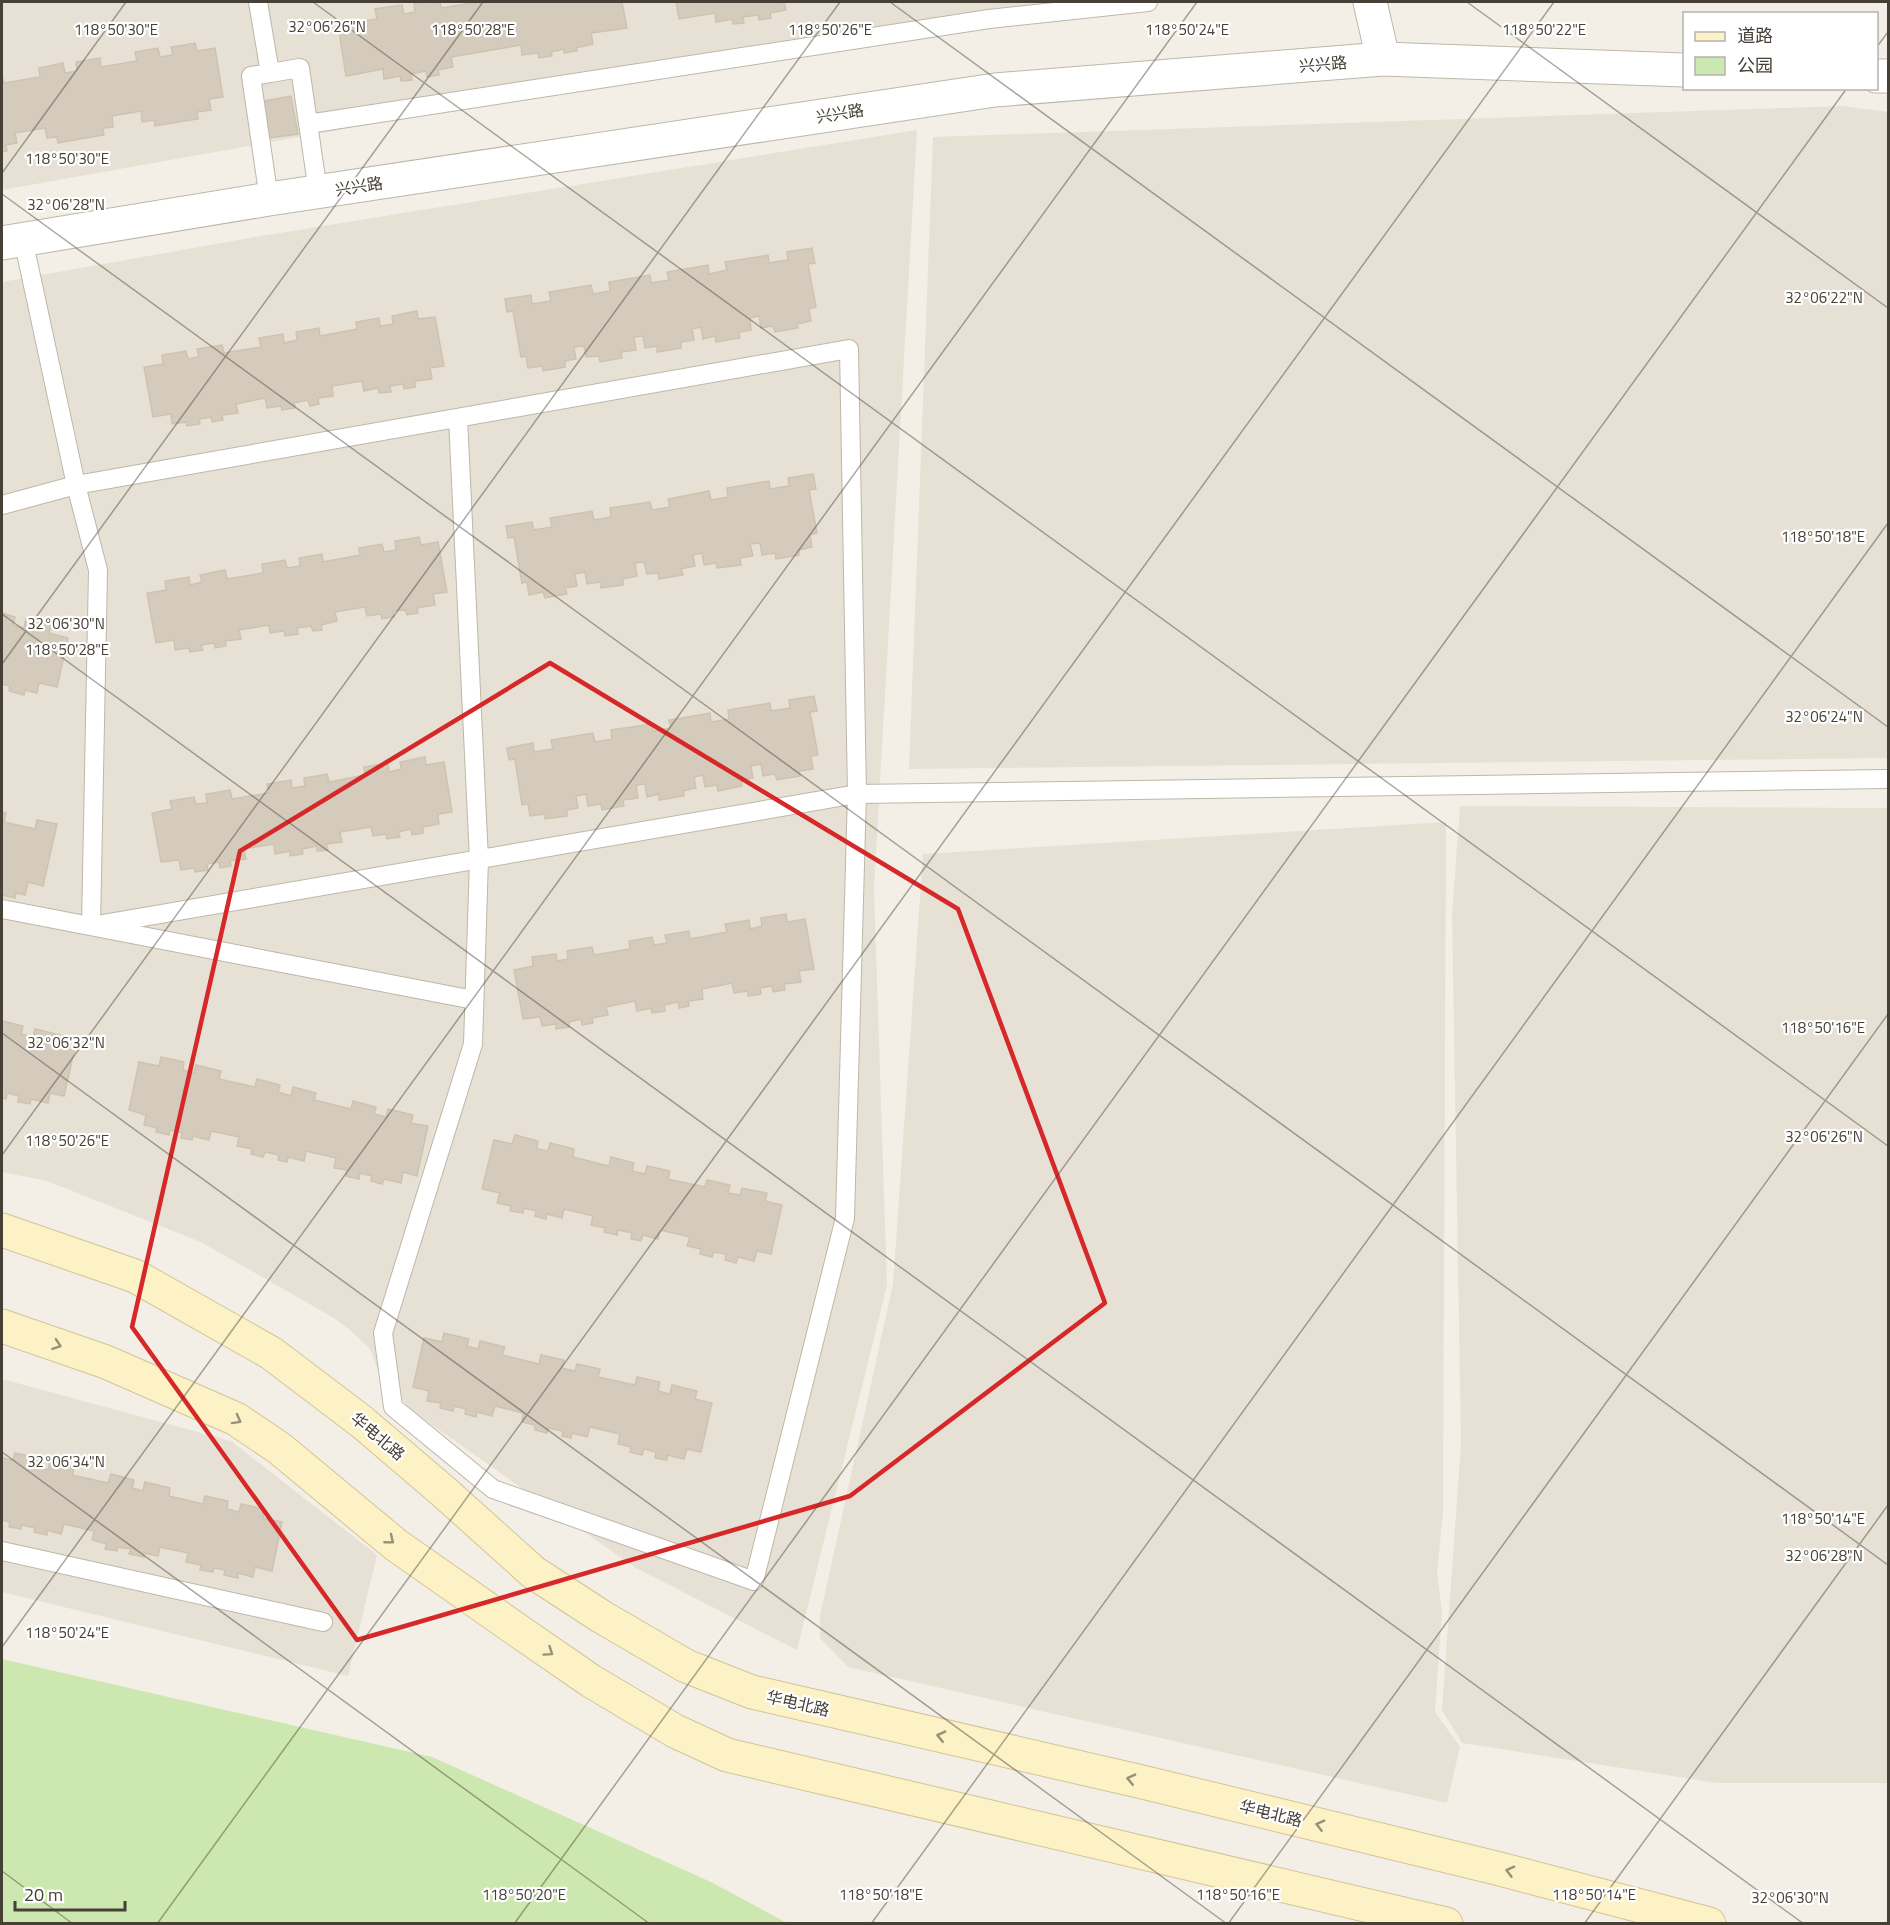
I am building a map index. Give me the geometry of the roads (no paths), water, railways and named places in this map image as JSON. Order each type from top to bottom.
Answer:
[{"type":"main road","name":"华电北路","points":[[2,1230],[135,1276],[271,1353],[362,1422],[533,1572],[602,1617],[686,1666],[752,1692],[1138,1781],[1496,1868],[1709,1923]]},
{"type":"main road","points":[[2,1326],[106,1362],[236,1419],[279,1448],[396,1545],[573,1669],[675,1731],[727,1755],[1446,1923]]},
{"type":"street","points":[[1370,2],[1383,59]]},
{"type":"street","name":"兴兴路","points":[[12,241],[269,199],[995,90],[1383,59],[1683,69]]},
{"type":"lane","points":[[258,2],[270,73]]},
{"type":"lane","points":[[308,124],[987,10],[1148,2]]},
{"type":"lane","points":[[269,199],[251,76],[300,68],[318,192]]},
{"type":"lane","points":[[12,241],[98,570],[91,926]]},
{"type":"lane","points":[[2,505],[76,485],[849,349],[857,794],[845,1218],[754,1581],[493,1489],[393,1407],[383,1333],[473,1044],[479,860],[458,418]]},
{"type":"lane","points":[[91,926],[857,794],[1888,779]]},
{"type":"lane","points":[[2,909],[474,1000]]},
{"type":"lane","points":[[2,1551],[323,1622]]}]
